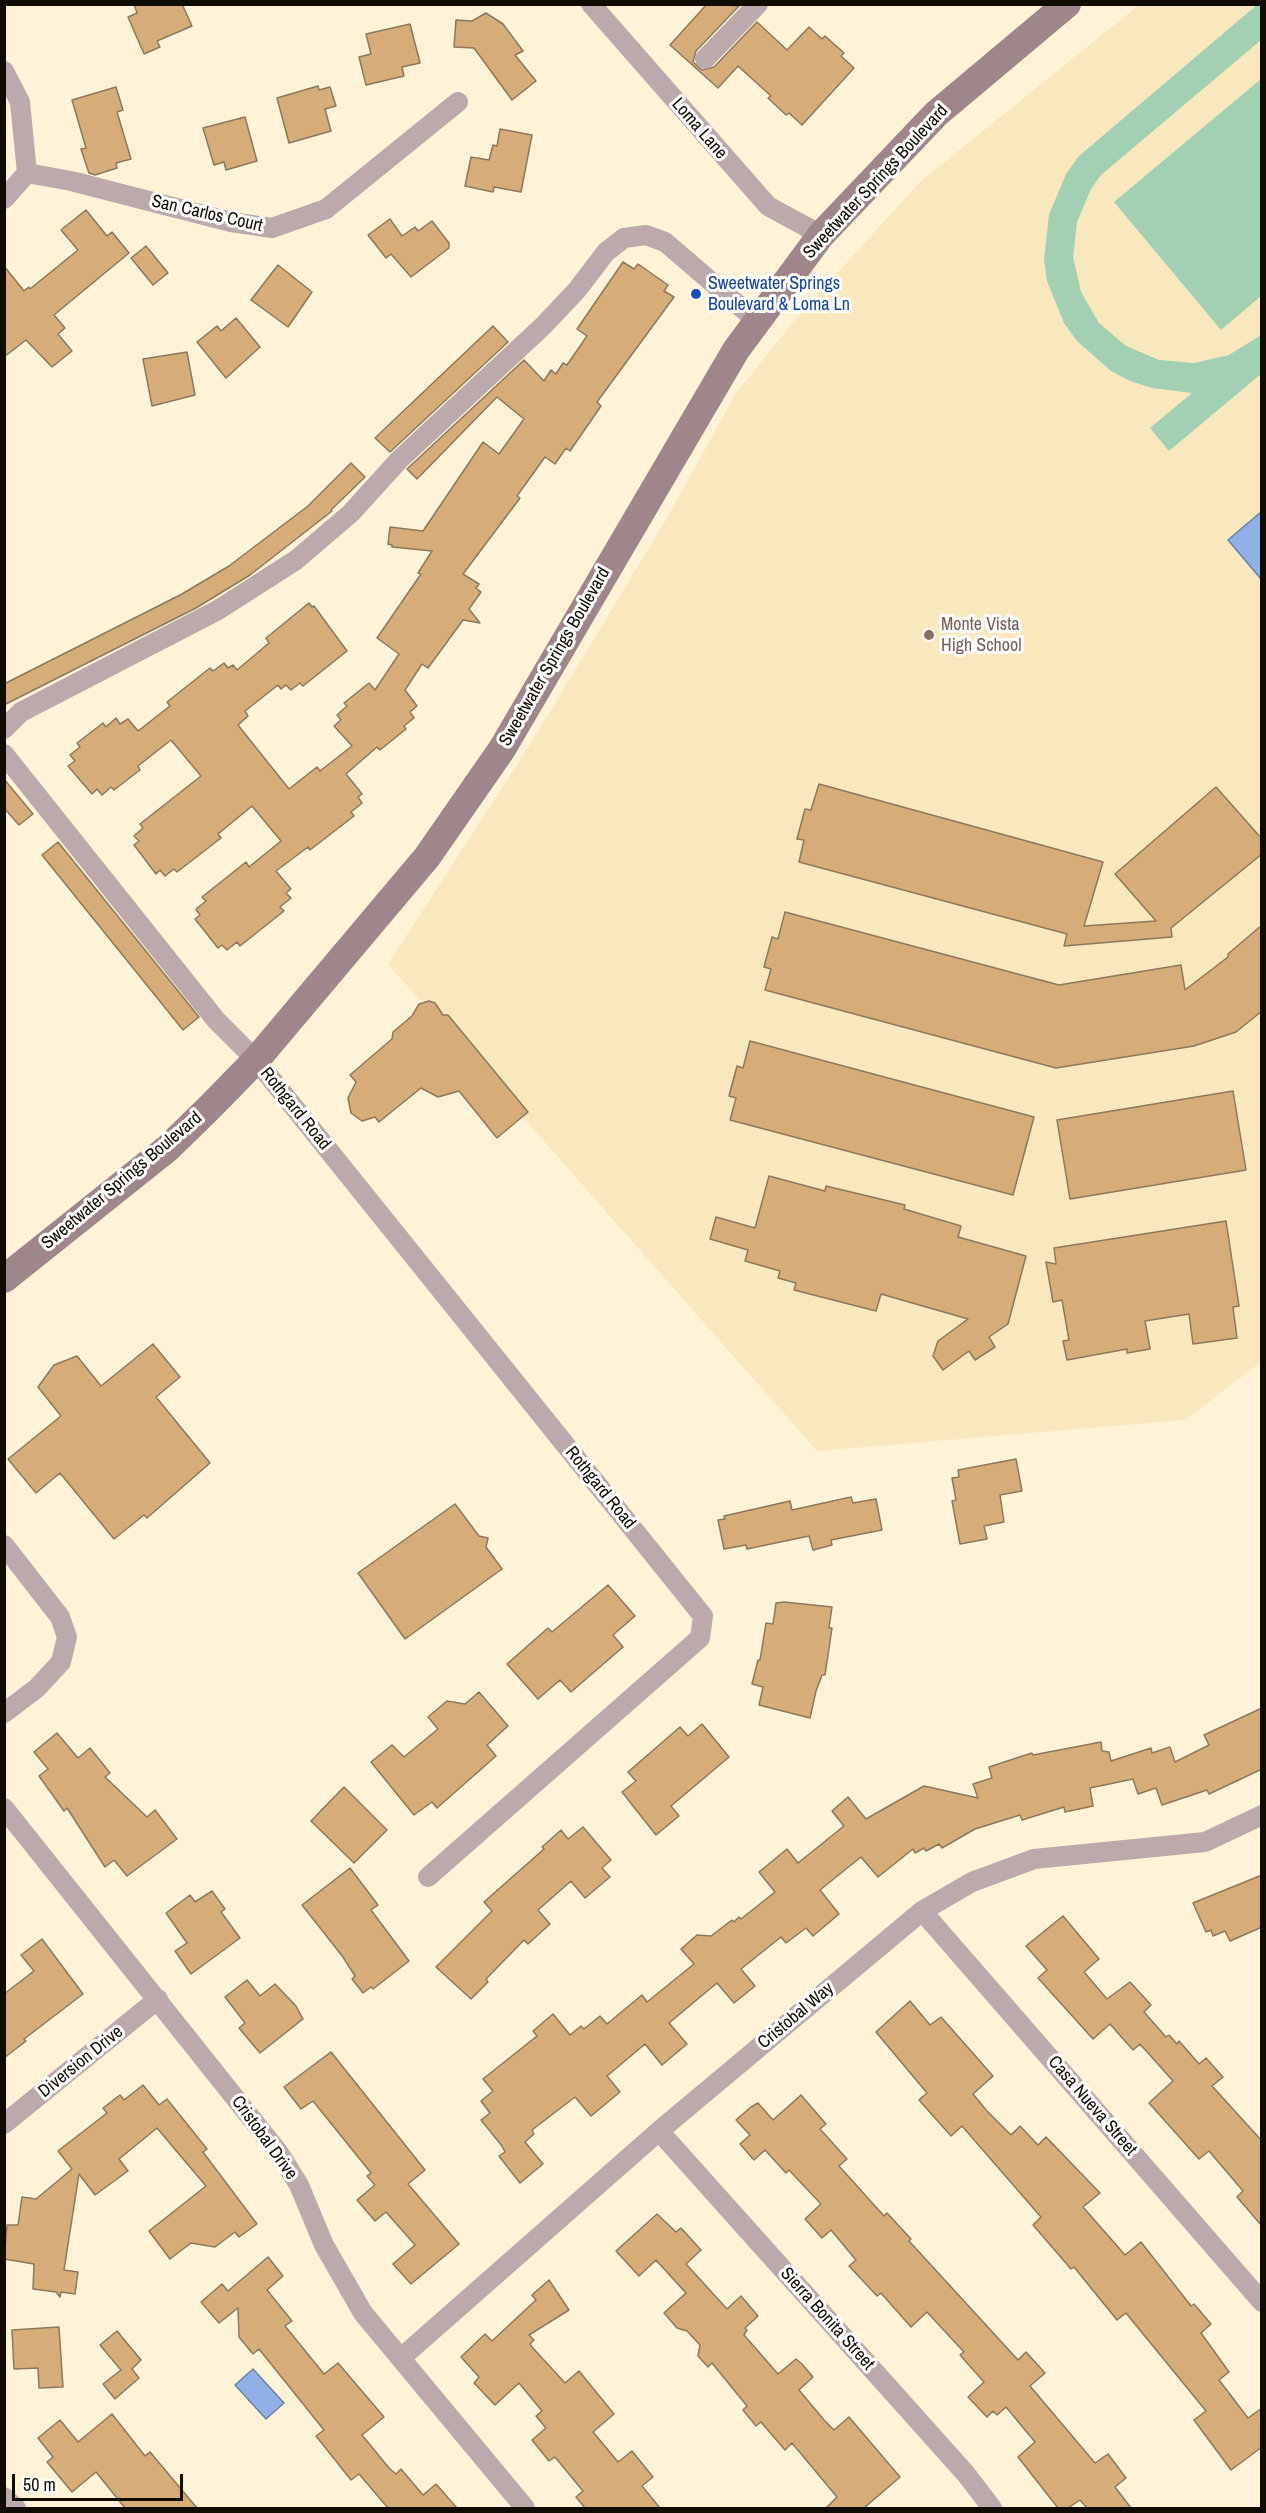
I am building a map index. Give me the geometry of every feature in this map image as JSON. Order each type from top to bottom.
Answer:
[{"type":"main road","name":"Sweetwater Springs Boulevard","points":[[4,1279],[168,1148],[256,1060],[427,857],[502,749],[681,442],[736,350],[757,321],[821,236],[936,114],[1067,4]]},
{"type":"street","name":"Loma Lane","points":[[591,4],[768,206],[821,236]]},
{"type":"street","points":[[705,59],[758,4]]},
{"type":"street","points":[[4,71],[20,102],[27,173],[4,199]]},
{"type":"street","name":"San Carlos Court","points":[[27,173],[71,181],[231,222],[272,228],[326,209],[458,102]]},
{"type":"street","points":[[4,729],[21,712],[218,610],[258,587],[303,555],[351,513],[399,460],[543,326],[577,290],[606,252],[624,238],[646,235],[666,242],[757,321]]},
{"type":"street","name":"Rothgard Road","points":[[4,754],[216,1020],[256,1060],[703,1616],[700,1638],[428,1877]]},
{"type":"street","points":[[4,1545],[60,1617],[67,1637],[61,1662],[38,1688],[4,1713]]},
{"type":"street","name":"Cristobal Drive","points":[[4,1808],[279,2153],[299,2185],[324,2245],[363,2313],[525,2508]]},
{"type":"street","name":"Cristobal Way","points":[[402,2358],[659,2132],[922,1911],[972,1882],[1034,1858],[1205,1842],[1262,1815]]},
{"type":"street","name":"Casa Nueva Street","points":[[922,1911],[1262,2302]]},
{"type":"street","name":"Diversion Drive","points":[[4,2124],[158,2000]]},
{"type":"street","name":"Sierra Bonita Street","points":[[659,2132],[966,2474],[992,2508]]},
{"type":"street","points":[[4,2497],[16,2508]]},
{"type":"shaded area","name":"Monte Vista High School","points":[[1139,5],[1261,5],[1261,1362],[1185,1420],[817,1451],[388,964],[526,751],[667,518],[735,395],[794,321],[920,182]]},
{"type":"green space","points":[[1258,4],[1261,5],[1261,40],[1101,175],[1091,189],[1077,222],[1073,257],[1081,292],[1099,323],[1126,346],[1159,360],[1194,363],[1229,355],[1261,335],[1261,374],[1169,451],[1150,428],[1192,393],[1152,388],[1130,381],[1111,371],[1077,341],[1064,323],[1047,281],[1044,259],[1049,215],[1066,174],[1079,156]]},
{"type":"green space","points":[[1261,79],[1261,296],[1221,330],[1114,202]]},
{"type":"water","points":[[1261,512],[1261,579],[1228,540]]},
{"type":"water","points":[[253,2369],[284,2403],[266,2419],[235,2385]]},
{"type":"building","points":[[134,4],[182,4],[192,26],[157,41],[160,47],[144,54],[128,17],[137,13]]},
{"type":"building","points":[[707,4],[739,6],[696,51],[693,62],[702,70],[714,67],[757,22],[787,50],[809,27],[822,39],[825,36],[844,53],[841,56],[854,68],[802,125],[789,113],[786,115],[768,98],[771,96],[738,66],[718,88],[670,45]]},
{"type":"building","points":[[486,13],[503,24],[523,51],[515,55],[536,81],[512,100],[474,48],[454,47],[456,20],[472,21]]},
{"type":"building","points":[[410,24],[420,63],[402,67],[404,76],[366,85],[359,57],[371,54],[366,34]]},
{"type":"building","points":[[318,86],[319,90],[330,87],[336,106],[325,109],[331,131],[289,143],[277,98]]},
{"type":"building","points":[[116,87],[123,110],[117,112],[131,159],[116,163],[117,168],[95,175],[89,173],[81,149],[86,148],[72,100]]},
{"type":"building","points":[[245,117],[257,161],[226,170],[224,162],[214,165],[203,128]]},
{"type":"building","points":[[500,129],[532,135],[521,192],[494,187],[493,192],[465,186],[471,157],[489,160],[493,145],[497,146]]},
{"type":"building","points":[[86,210],[107,236],[112,232],[129,253],[54,315],[65,328],[58,334],[72,351],[52,367],[26,340],[4,357],[4,266],[24,291],[29,287],[30,289],[78,250],[61,230]]},
{"type":"building","points":[[390,219],[402,236],[415,227],[418,231],[432,221],[449,243],[449,248],[411,277],[391,254],[386,258],[368,235]]},
{"type":"building","points":[[146,246],[168,273],[153,285],[131,258]]},
{"type":"building","points":[[623,262],[634,269],[638,264],[668,285],[664,291],[674,297],[597,402],[601,406],[570,451],[566,448],[555,464],[545,457],[517,496],[520,498],[463,574],[479,584],[476,588],[481,592],[469,609],[480,623],[463,620],[428,668],[422,664],[405,690],[417,706],[410,712],[414,718],[404,726],[406,729],[380,750],[377,747],[346,774],[362,794],[358,797],[362,803],[351,812],[354,816],[310,850],[308,847],[276,871],[291,889],[286,893],[291,898],[280,907],[284,911],[240,946],[237,942],[227,950],[222,945],[218,948],[195,919],[200,915],[196,909],[206,901],[202,897],[246,862],[249,867],[281,841],[252,806],[218,834],[221,838],[177,872],[174,869],[165,876],[160,870],[156,874],[134,845],[139,841],[134,836],[143,828],[140,824],[201,776],[171,740],[138,766],[140,770],[114,790],[111,787],[102,795],[97,789],[92,794],[68,766],[75,761],[70,755],[80,747],[77,743],[103,723],[106,727],[116,718],[120,724],[128,719],[138,731],[170,706],[167,702],[210,668],[213,671],[224,663],[228,668],[233,665],[237,670],[269,643],[266,638],[309,603],[312,607],[314,606],[347,651],[303,686],[300,683],[291,690],[286,685],[281,689],[278,685],[245,711],[248,716],[238,725],[289,789],[317,767],[320,771],[352,746],[334,726],[341,720],[337,715],[347,706],[344,703],[369,683],[375,690],[399,654],[377,638],[421,574],[418,573],[432,551],[392,547],[388,544],[390,527],[423,531],[483,442],[499,454],[524,419],[497,397],[417,479],[407,469],[524,360],[544,381],[551,370],[556,374],[563,363],[567,365],[587,336],[577,329]]},
{"type":"building","points":[[278,265],[312,292],[288,327],[251,300]]},
{"type":"building","points":[[236,318],[260,347],[226,378],[197,342],[217,326],[221,331]]},
{"type":"building","points":[[493,326],[508,342],[390,452],[375,438]]},
{"type":"building","points":[[187,352],[195,395],[152,406],[143,359]]},
{"type":"building","points":[[351,463],[365,477],[332,511],[250,575],[196,608],[4,705],[4,684],[182,594],[229,566],[308,506]]},
{"type":"building","points":[[4,779],[33,814],[19,825],[4,808]]},
{"type":"building","points":[[819,784],[1103,862],[1084,926],[1156,921],[1115,874],[1216,787],[1262,839],[1262,854],[1171,928],[1172,937],[1064,946],[1067,934],[799,862],[804,840],[797,839],[805,809],[811,810]]},
{"type":"building","points":[[58,842],[199,1017],[183,1030],[42,855]]},
{"type":"building","points":[[785,912],[1059,985],[1181,965],[1185,990],[1228,957],[1228,954],[1262,925],[1262,1011],[1236,1032],[1194,1046],[1056,1068],[765,990],[771,969],[764,967],[772,937],[778,939]]},
{"type":"building","points":[[429,1001],[435,1003],[443,1015],[448,1015],[528,1112],[497,1138],[459,1091],[438,1097],[421,1088],[379,1122],[375,1117],[362,1121],[351,1113],[348,1098],[356,1082],[350,1075],[392,1039],[393,1032],[412,1016],[419,1004]]},
{"type":"building","points":[[750,1041],[1034,1117],[1013,1195],[730,1120],[736,1098],[729,1096],[737,1066],[743,1068]]},
{"type":"building","points":[[1233,1091],[1246,1170],[1070,1199],[1057,1120]]},
{"type":"building","points":[[769,1176],[825,1191],[826,1186],[905,1205],[904,1209],[961,1226],[958,1237],[1026,1256],[1008,1324],[989,1337],[995,1347],[975,1360],[969,1351],[943,1370],[933,1356],[938,1341],[968,1319],[881,1294],[876,1311],[794,1290],[796,1283],[778,1278],[780,1271],[745,1261],[748,1250],[710,1239],[716,1217],[755,1228]]},
{"type":"building","points":[[1226,1221],[1239,1306],[1233,1307],[1237,1338],[1193,1344],[1189,1314],[1145,1321],[1150,1349],[1127,1353],[1127,1349],[1067,1360],[1063,1341],[1069,1340],[1062,1300],[1053,1302],[1046,1262],[1056,1264],[1054,1248]]},
{"type":"building","points":[[153,1344],[180,1377],[156,1397],[210,1463],[147,1518],[144,1515],[114,1539],[60,1473],[36,1493],[8,1459],[61,1416],[38,1387],[54,1365],[77,1356],[101,1386]]},
{"type":"building","points":[[1016,1459],[1022,1491],[1000,1495],[1004,1522],[984,1526],[987,1539],[960,1544],[952,1501],[956,1500],[952,1478],[959,1477],[958,1470]]},
{"type":"building","points":[[851,1497],[853,1503],[876,1499],[882,1530],[831,1540],[832,1545],[813,1550],[809,1536],[747,1549],[746,1545],[724,1549],[718,1520],[725,1519],[724,1516],[790,1501],[792,1510]]},
{"type":"building","points":[[455,1504],[479,1536],[488,1538],[486,1547],[502,1569],[405,1639],[358,1573]]},
{"type":"building","points":[[608,1585],[635,1616],[613,1635],[623,1647],[571,1692],[560,1680],[538,1699],[507,1664],[548,1628],[552,1632]]},
{"type":"building","points":[[776,1603],[832,1607],[829,1628],[832,1628],[825,1675],[822,1675],[816,1691],[810,1718],[759,1705],[763,1687],[752,1684],[758,1660],[760,1660],[766,1623],[773,1624]]},
{"type":"building","points":[[479,1692],[508,1726],[487,1745],[496,1756],[437,1808],[432,1802],[414,1815],[371,1762],[392,1745],[404,1757],[438,1729],[428,1717],[447,1701],[465,1704]]},
{"type":"building","points":[[1262,1708],[1262,1769],[1209,1794],[1207,1790],[1162,1805],[1156,1788],[1138,1794],[1133,1779],[1090,1788],[1093,1806],[1065,1812],[1064,1807],[1022,1820],[1020,1815],[975,1829],[942,1848],[939,1844],[926,1851],[924,1848],[915,1853],[913,1849],[878,1877],[861,1857],[820,1890],[839,1914],[813,1936],[806,1928],[786,1943],[781,1937],[741,1969],[755,1986],[734,2003],[717,1983],[669,2023],[687,2044],[662,2065],[645,2044],[607,2076],[620,2092],[591,2116],[575,2097],[532,2130],[534,2134],[525,2142],[543,2164],[520,2183],[499,2156],[505,2152],[502,2146],[481,2120],[490,2113],[481,2101],[493,2091],[483,2079],[537,2036],[533,2031],[553,2014],[570,2035],[581,2026],[584,2029],[600,2016],[607,2024],[642,1995],[647,2002],[694,1964],[681,1949],[697,1935],[711,1936],[732,1920],[734,1922],[739,1917],[741,1919],[775,1892],[759,1872],[787,1849],[798,1863],[844,1826],[832,1811],[848,1797],[866,1819],[924,1786],[978,1798],[973,1784],[992,1778],[989,1767],[1032,1753],[1033,1755],[1101,1742],[1102,1751],[1109,1752],[1111,1761],[1151,1748],[1152,1753],[1170,1747],[1175,1762],[1209,1745],[1204,1735]]},
{"type":"building","points":[[702,1724],[729,1757],[671,1806],[679,1816],[656,1835],[622,1792],[636,1781],[628,1772],[680,1727],[688,1736]]},
{"type":"building","points":[[57,1733],[78,1758],[90,1748],[110,1773],[105,1777],[147,1817],[155,1810],[177,1839],[127,1876],[114,1860],[105,1867],[67,1808],[64,1811],[39,1776],[48,1769],[34,1752]]},
{"type":"building","points":[[344,1787],[387,1830],[354,1863],[311,1821]]},
{"type":"building","points":[[583,1827],[611,1860],[602,1868],[610,1877],[585,1898],[571,1881],[538,1910],[550,1924],[528,1944],[524,1940],[486,1979],[488,1982],[471,1999],[436,1967],[492,1911],[484,1902],[544,1849],[542,1847],[561,1830],[568,1839]]},
{"type":"building","points":[[350,1868],[378,1905],[371,1910],[409,1961],[373,1989],[371,1987],[363,1993],[352,1979],[355,1976],[343,1957],[302,1905]]},
{"type":"building","points":[[1262,1875],[1262,1927],[1230,1941],[1225,1931],[1213,1936],[1211,1930],[1206,1932],[1193,1903]]},
{"type":"building","points":[[212,1891],[225,1909],[221,1912],[240,1938],[191,1974],[175,1951],[187,1943],[166,1913],[190,1895],[195,1902]]},
{"type":"building","points":[[1063,1916],[1099,1959],[1084,1972],[1107,1999],[1130,1982],[1151,2005],[1144,2012],[1166,2037],[1169,2035],[1177,2044],[1179,2041],[1199,2064],[1206,2058],[1223,2077],[1212,2086],[1262,2141],[1262,2226],[1237,2197],[1243,2191],[1209,2151],[1199,2159],[1149,2103],[1173,2081],[1140,2044],[1133,2050],[1110,2024],[1093,2039],[1038,1978],[1047,1970],[1026,1946]]},
{"type":"building","points":[[42,1939],[83,1994],[24,2039],[26,2041],[4,2058],[4,1994],[34,1971],[21,1955]]},
{"type":"building","points":[[247,1980],[260,1996],[275,1984],[296,2006],[303,2019],[260,2053],[239,2028],[245,2023],[225,1997]]},
{"type":"building","points":[[910,2001],[930,2025],[941,2017],[993,2076],[973,2094],[987,2111],[1011,2135],[1020,2126],[1038,2145],[1046,2137],[1100,2193],[1083,2207],[1125,2255],[1141,2242],[1191,2306],[1194,2304],[1211,2324],[1201,2333],[1229,2372],[1219,2380],[1248,2418],[1262,2408],[1262,2447],[1231,2470],[1194,2420],[1206,2411],[1126,2313],[1117,2320],[1074,2267],[1071,2269],[1033,2225],[1041,2217],[962,2126],[951,2136],[919,2100],[927,2093],[876,2032]]},
{"type":"building","points":[[331,2052],[425,2170],[408,2184],[459,2244],[411,2284],[393,2264],[415,2245],[386,2212],[375,2221],[357,2200],[375,2185],[367,2176],[371,2173],[313,2101],[301,2109],[284,2087]]},
{"type":"building","points":[[143,2085],[159,2105],[167,2099],[207,2149],[203,2152],[257,2224],[239,2237],[235,2232],[215,2247],[191,2243],[170,2259],[149,2231],[206,2186],[157,2128],[119,2159],[128,2171],[95,2195],[79,2174],[64,2270],[78,2272],[75,2294],[61,2292],[60,2297],[56,2292],[33,2289],[34,2264],[4,2259],[7,2225],[18,2225],[22,2197],[36,2199],[72,2169],[58,2151],[107,2113],[103,2108],[120,2095],[124,2100]]},
{"type":"building","points":[[801,2095],[826,2124],[820,2129],[847,2159],[839,2166],[884,2216],[887,2213],[911,2239],[909,2241],[1018,2360],[1026,2352],[1045,2373],[1030,2386],[1095,2463],[1108,2454],[1126,2478],[1115,2487],[1131,2508],[1087,2508],[1080,2500],[1068,2508],[1058,2508],[1018,2457],[1035,2442],[1006,2407],[997,2415],[993,2411],[987,2417],[968,2397],[984,2382],[960,2355],[964,2352],[927,2312],[911,2327],[881,2293],[877,2296],[849,2266],[856,2260],[831,2230],[822,2238],[805,2219],[821,2204],[789,2170],[786,2173],[765,2150],[754,2160],[740,2144],[750,2135],[736,2120],[751,2107],[758,2103],[773,2120]]},
{"type":"building","points":[[657,2214],[676,2232],[681,2228],[701,2250],[686,2264],[727,2309],[741,2296],[758,2316],[745,2328],[747,2330],[744,2335],[778,2374],[796,2359],[802,2364],[813,2377],[799,2390],[824,2420],[834,2430],[849,2417],[900,2477],[864,2508],[826,2508],[837,2497],[792,2443],[785,2450],[761,2422],[756,2426],[743,2410],[747,2406],[712,2363],[708,2367],[698,2356],[700,2345],[687,2331],[677,2328],[664,2313],[686,2293],[656,2260],[639,2276],[616,2251]]},
{"type":"building","points":[[268,2257],[283,2276],[267,2290],[292,2321],[285,2326],[324,2374],[338,2363],[384,2417],[362,2435],[389,2468],[396,2474],[401,2469],[423,2495],[436,2484],[457,2508],[388,2508],[359,2474],[351,2480],[316,2436],[324,2430],[259,2349],[253,2354],[239,2337],[238,2308],[219,2323],[201,2302],[222,2284],[228,2291]]},
{"type":"building","points":[[549,2280],[569,2310],[529,2335],[534,2340],[530,2344],[565,2383],[579,2371],[614,2414],[593,2432],[618,2462],[632,2451],[653,2477],[642,2486],[660,2508],[585,2508],[576,2497],[583,2491],[555,2457],[549,2461],[532,2440],[546,2428],[536,2416],[542,2411],[519,2383],[495,2405],[474,2383],[479,2377],[461,2357],[485,2334],[492,2341],[536,2300],[532,2295]]},
{"type":"building","points":[[59,2327],[63,2387],[39,2388],[38,2368],[14,2369],[12,2330]]},
{"type":"building","points":[[117,2331],[141,2360],[132,2369],[139,2378],[115,2399],[103,2384],[121,2370],[100,2345]]},
{"type":"building","points":[[112,2414],[145,2456],[150,2452],[197,2508],[125,2508],[96,2472],[72,2492],[47,2462],[53,2457],[38,2438],[60,2420],[78,2442]]},
{"type":"place","name":"Sweetwater Springs Boulevard & Loma Ln","points":[[696,294]]},
{"type":"place","name":"Monte Vista High School","points":[[929,635]]}]
